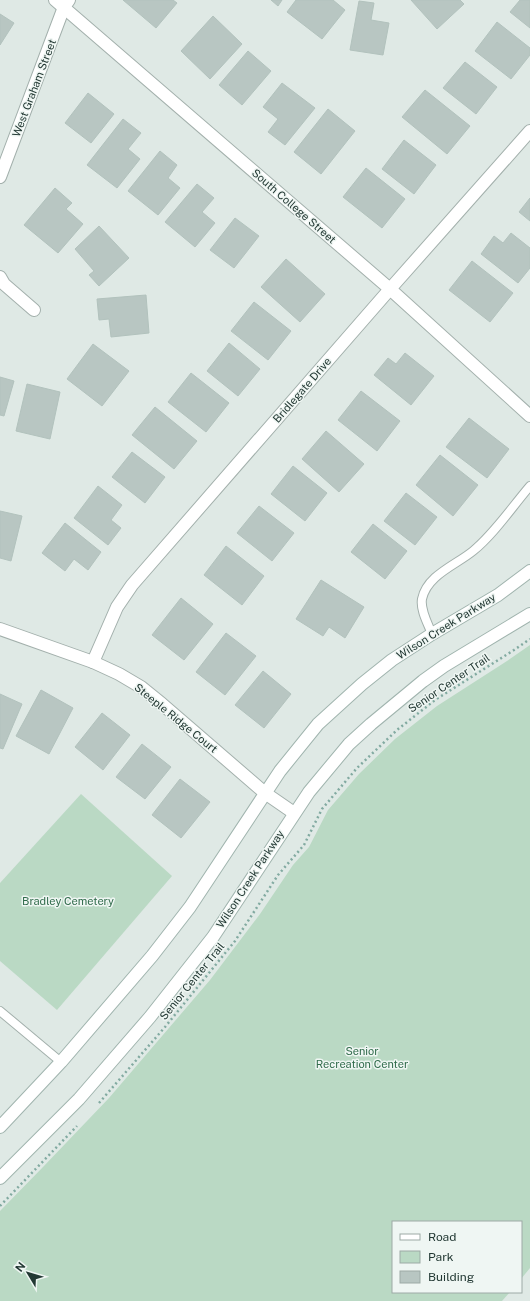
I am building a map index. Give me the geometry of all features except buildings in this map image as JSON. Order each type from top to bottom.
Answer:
[{"type":"street","name":"West Graham Street","points":[[0,177],[63,2]]},
{"type":"street","name":"South College Street","points":[[63,2],[390,289],[530,416]]},
{"type":"street","name":"Bridlegate Drive","points":[[93,662],[117,606],[132,585],[530,131]]},
{"type":"street","points":[[0,277],[4,284],[34,310]]},
{"type":"street","name":"Wilson Creek Parkway","points":[[0,1127],[62,1062],[152,956],[190,907],[265,793],[318,724],[362,684],[392,660],[498,594],[530,571]]},
{"type":"street","name":"Wilson Creek Parkway","points":[[0,1178],[78,1099],[155,1012],[213,936],[294,813],[349,744],[423,681],[444,666],[530,614]]},
{"type":"street","name":"Steeple Ridge Court","points":[[0,629],[93,662],[119,674],[141,687],[265,793],[294,813]]},
{"type":"lane","points":[[432,634],[422,609],[422,600],[430,583],[440,573],[473,551],[485,540],[530,486]]},
{"type":"lane","points":[[0,1011],[62,1062]]},
{"type":"path","name":"Senior Center Trail","points":[[94,1108],[165,1027],[235,941],[278,875],[304,845],[322,809],[357,768],[396,730],[435,700],[530,639]]},
{"type":"path","points":[[0,1206],[79,1124]]},
{"type":"green space","name":"Senior Recreation Center","points":[[530,645],[530,1268],[522,1278],[522,1221],[392,1221],[392,1293],[509,1293],[502,1301],[0,1301],[0,1211],[109,1098],[210,980],[260,914],[293,865],[309,847],[328,810],[359,774],[395,739],[437,706]]},
{"type":"green space","name":"Bradley Cemetery","points":[[81,794],[172,876],[57,1010],[0,961],[0,883]]}]
